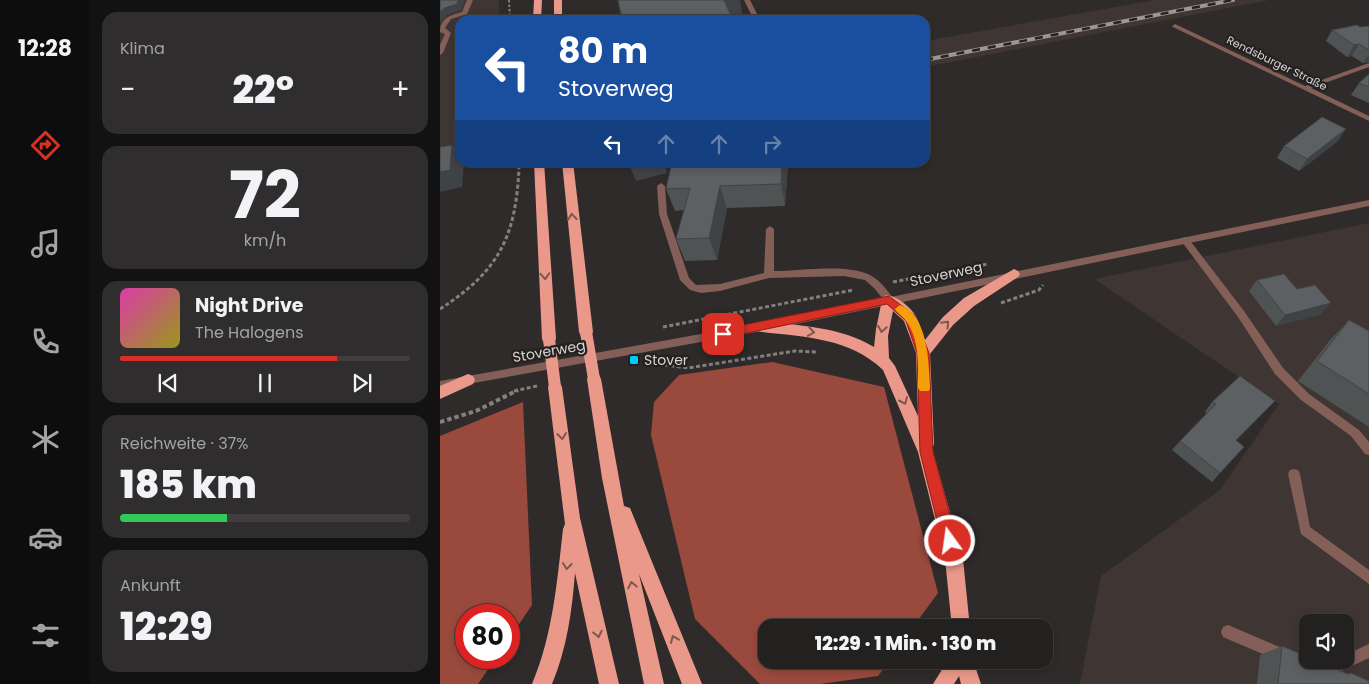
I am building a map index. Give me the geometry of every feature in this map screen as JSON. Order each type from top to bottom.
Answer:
[{"type":"highway","points":[[537,15],[538,0]]},
{"type":"highway","points":[[558,0],[558,15]]},
{"type":"highway","points":[[539,167],[550,386],[572,518],[609,684]]},
{"type":"highway","points":[[568,167],[586,332],[610,478],[654,684]]},
{"type":"highway","points":[[923,353],[948,321],[968,302],[1014,274]]},
{"type":"highway","points":[[882,358],[880,344],[889,300],[910,318],[923,353],[926,452]]},
{"type":"highway","points":[[762,327],[842,337],[882,358],[888,366],[926,452],[954,559],[960,619]]},
{"type":"highway","points":[[440,393],[468,380]]},
{"type":"highway","points":[[610,478],[692,684]]},
{"type":"highway","points":[[542,684],[548,673],[560,623],[572,518]]},
{"type":"highway","points":[[944,684],[953,669]]},
{"type":"highway","points":[[967,669],[971,684]]},
{"type":"street","points":[[459,15],[465,13],[470,0]]},
{"type":"street","points":[[747,0],[754,15]]},
{"type":"street","points":[[440,53],[448,33],[441,30],[449,18],[455,16]]},
{"type":"street","name":"Rendsburger Straße","points":[[1175,26],[1369,119]]},
{"type":"street","points":[[1305,88],[1369,65]]},
{"type":"street","points":[[661,186],[663,214],[685,280],[694,288],[715,288],[751,282],[769,275],[851,273],[865,276],[878,285],[889,300]]},
{"type":"street","name":"Stoverweg","points":[[440,385],[762,327],[1369,203]]},
{"type":"street","points":[[769,275],[770,229]]},
{"type":"street","points":[[1185,240],[1241,314],[1279,371],[1305,396],[1355,433],[1369,450]]},
{"type":"street","points":[[1294,474],[1304,530],[1369,578]]},
{"type":"street","points":[[1228,632],[1322,673],[1369,651]]},
{"type":"path","points":[[508,0],[510,15]]},
{"type":"path","points":[[440,309],[463,294],[493,264],[510,233],[519,167]]},
{"type":"path","points":[[662,328],[993,263]]},
{"type":"path","points":[[997,304],[1039,290],[1065,264]]},
{"type":"path","points":[[649,363],[688,368],[795,351],[824,352]]},
{"type":"path","points":[[440,422],[476,411],[516,390],[550,386]]},
{"type":"shaded area","points":[[440,0],[499,0],[499,15],[455,15],[455,163],[440,165]]},
{"type":"shaded area","points":[[1155,0],[1269,0],[930,66],[930,40]]},
{"type":"shaded area","points":[[1369,223],[1369,684],[1080,684],[1101,576],[1220,490],[1279,404],[1094,279]]},
{"type":"shaded area","points":[[772,362],[884,387],[938,593],[919,619],[758,619],[758,669],[883,669],[878,676],[820,684],[760,684],[695,619],[651,435],[654,402],[679,375]]},
{"type":"shaded area","points":[[523,402],[532,605],[520,623],[520,604],[455,604],[455,669],[488,669],[478,684],[440,684],[440,436]]},
{"type":"building","points":[[440,0],[458,0],[457,4],[440,12]]},
{"type":"building","points":[[618,0],[724,0],[731,15],[621,15]]},
{"type":"building","points":[[1357,25],[1360,27],[1369,26],[1369,50],[1359,44],[1354,45],[1332,30]]},
{"type":"building","points":[[1369,74],[1369,87],[1359,83]]},
{"type":"building","points":[[1322,117],[1346,129],[1307,159],[1284,146]]},
{"type":"building","points":[[452,145],[450,170],[440,172],[440,147]]},
{"type":"building","points":[[671,167],[782,167],[781,184],[720,186],[709,238],[676,239],[690,188],[666,189]]},
{"type":"building","points":[[1284,274],[1297,289],[1315,285],[1331,303],[1285,315],[1257,280]]},
{"type":"building","points":[[1349,320],[1369,331],[1369,394],[1317,361]]},
{"type":"building","points":[[1240,376],[1275,401],[1236,440],[1244,447],[1220,473],[1180,441],[1216,404],[1212,402]]},
{"type":"building","points":[[1282,646],[1299,653],[1299,669],[1336,669],[1369,681],[1369,684],[1278,684]]},
{"type":"railway","points":[[930,59],[1233,0]]},
{"type":"railway","points":[[440,155],[455,152]]},
{"type":"slow traffic","points":[[900,309],[910,318],[918,336],[923,353],[924,388]]},
{"type":"place","name":"Stover","points":[[634,360]]},
{"type":"route","points":[[723,334],[889,300],[910,318],[923,353],[926,452],[950,541]]}]
